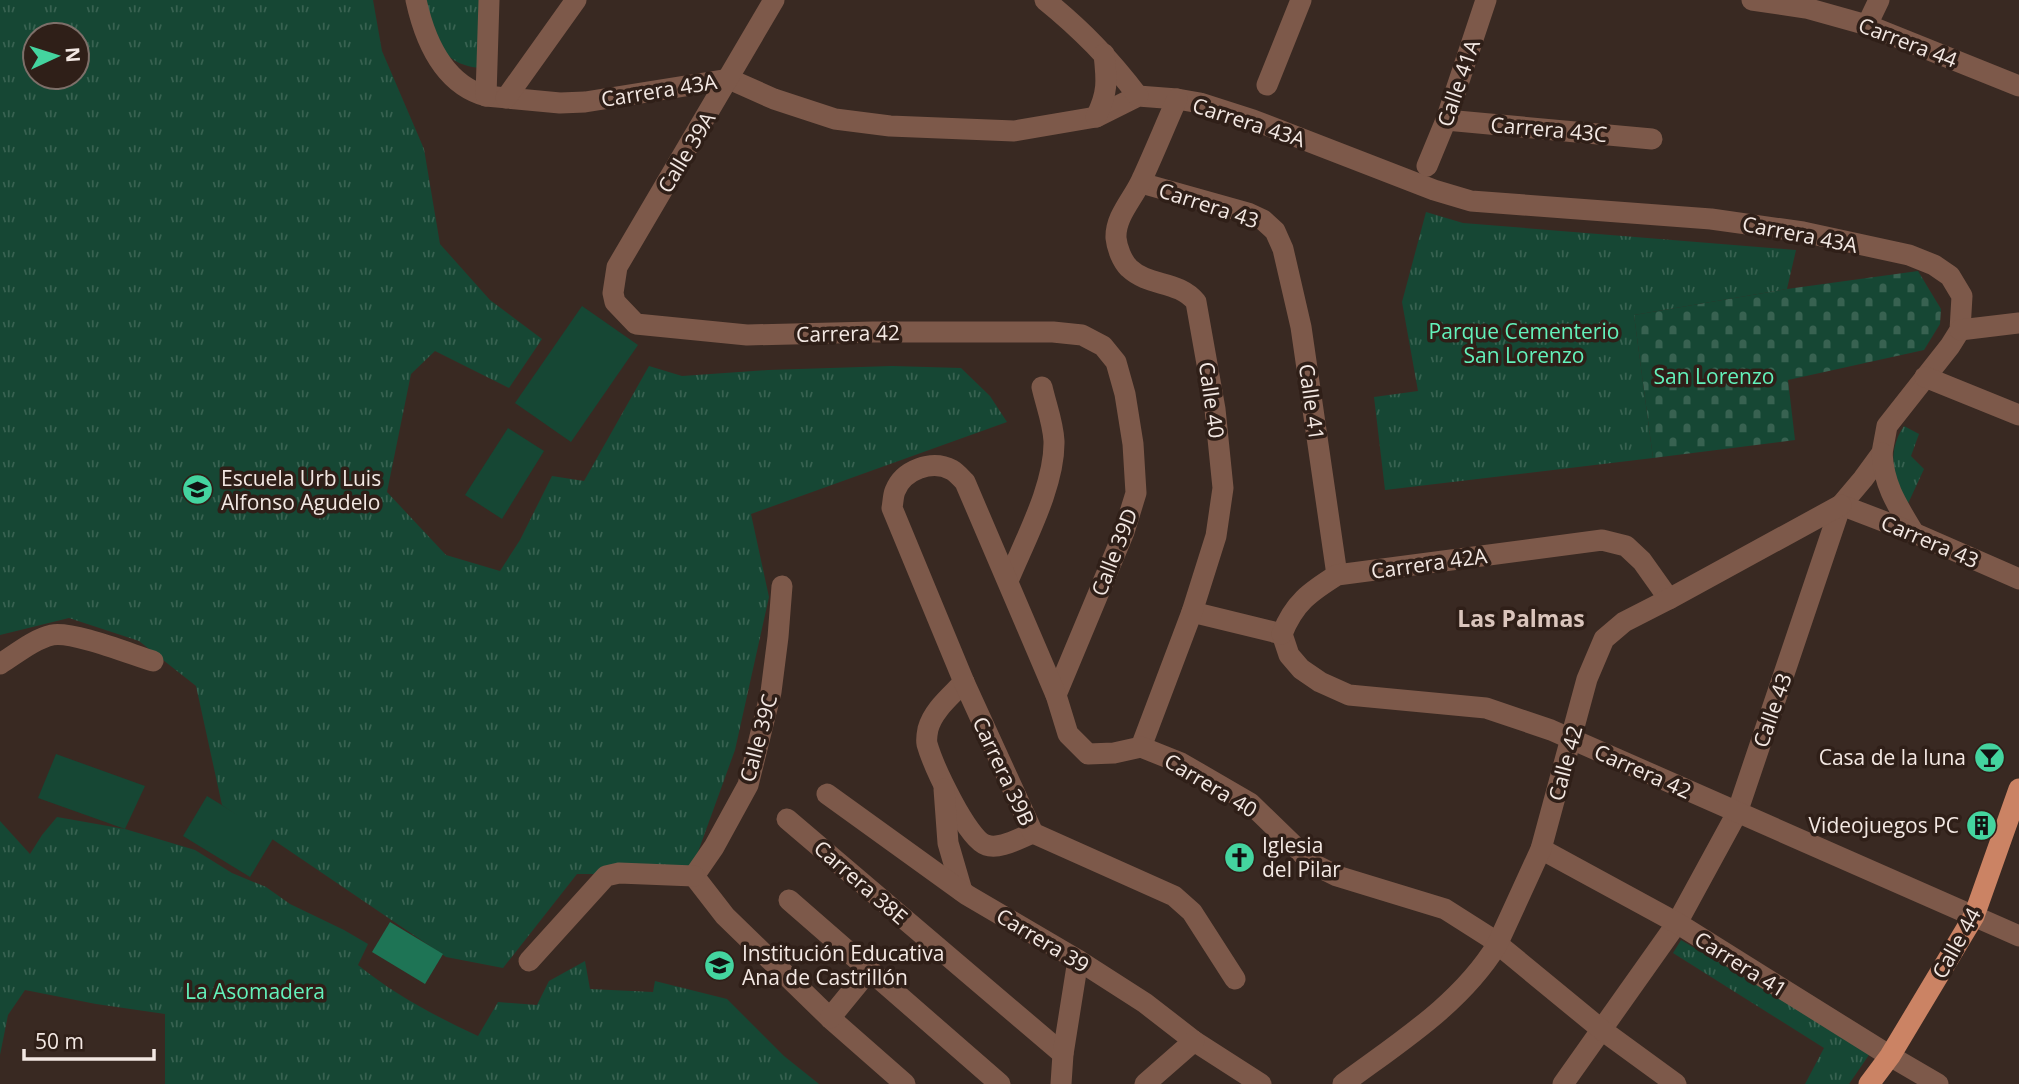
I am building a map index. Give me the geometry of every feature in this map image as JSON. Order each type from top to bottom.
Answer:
[{"type":"main road","name":"Calle 44","points":[[1869,1084],[1891,1056],[1974,916],[2019,789]]},
{"type":"street","points":[[489,0],[496,97]]},
{"type":"street","points":[[496,97],[576,0]]},
{"type":"street","name":"Calle 39A","points":[[617,267],[774,0]]},
{"type":"street","points":[[1045,0],[1104,54],[1138,96]]},
{"type":"street","points":[[1267,85],[1301,0]]},
{"type":"street","name":"Calle 41A","points":[[1427,166],[1446,120],[1486,0]]},
{"type":"street","name":"Carrera 44","points":[[1752,0],[1806,8],[1867,25],[2019,86]]},
{"type":"street","points":[[1867,25],[1879,0]]},
{"type":"street","points":[[415,2],[432,50],[453,80],[477,94],[496,97]]},
{"type":"street","points":[[1096,117],[1105,98],[1107,81],[1104,54]]},
{"type":"street","name":"Carrera 43A","points":[[496,97],[560,103],[585,102],[729,79],[774,99],[825,116],[890,126],[1014,131],[1096,117],[1138,96],[1177,99],[1200,103],[1253,120],[1434,190],[1471,201],[1742,222],[1909,255],[1934,265],[1950,276],[1962,296],[1960,330]]},
{"type":"street","name":"Calle 40","points":[[1141,747],[1192,612],[1216,536],[1223,488],[1215,409],[1196,302],[1188,292],[1149,280],[1130,268],[1121,255],[1116,239],[1118,223],[1141,183],[1177,99]]},
{"type":"street","name":"Carrera 43C","points":[[1446,120],[1652,139]]},
{"type":"street","name":"Carrera 43","points":[[1141,183],[1248,214],[1263,220],[1275,231]]},
{"type":"street","name":"Calle 41","points":[[1275,231],[1283,249],[1301,327],[1337,575]]},
{"type":"street","name":"Carrera 42","points":[[617,267],[613,293],[615,302],[636,324],[747,335],[1053,332],[1082,335],[1103,346],[1116,362]]},
{"type":"street","points":[[1960,330],[2019,323]]},
{"type":"street","name":"Calle 43","points":[[1563,1084],[1677,923],[1737,813],[1841,505],[1882,453],[1887,426],[1960,330]]},
{"type":"street","name":"Calle 39D","points":[[1056,695],[1124,532],[1136,493],[1133,444],[1125,394],[1116,362]]},
{"type":"street","points":[[1925,377],[2019,415]]},
{"type":"street","points":[[1008,581],[1049,481],[1054,438],[1042,387]]},
{"type":"street","points":[[1882,453],[1883,471],[1891,494],[1914,533]]},
{"type":"street","name":"Carrera 40","points":[[892,508],[895,491],[904,477],[919,468],[936,466],[952,470],[965,482],[1056,695],[1068,734],[1088,754],[1114,753],[1141,747],[1181,763],[1250,803],[1313,864],[1336,876],[1445,909],[1489,937],[1602,1030],[1676,1084]]},
{"type":"street","name":"Carrera 43","points":[[1841,505],[1914,533],[2019,579]]},
{"type":"street","name":"Calle 42","points":[[1343,1084],[1432,1018],[1469,981],[1497,945],[1541,849],[1587,680],[1604,639],[1624,622],[1841,505]]},
{"type":"street","name":"Carrera 39B","points":[[892,508],[964,682],[1032,833],[1174,896],[1192,912],[1235,979]]},
{"type":"street","name":"Carrera 42A","points":[[1282,634],[1289,617],[1305,597],[1337,575],[1602,540],[1626,546],[1642,561],[1669,599]]},
{"type":"street","name":"Calle 39C","points":[[694,876],[714,847],[748,785],[771,692],[782,586]]},
{"type":"street","points":[[1192,612],[1282,634]]},
{"type":"street","points":[[0,664],[38,640],[54,634],[73,636],[153,661]]},
{"type":"street","name":"Carrera 42","points":[[1282,634],[1289,655],[1301,669],[1320,682],[1349,695],[1486,708],[1550,730],[2019,936]]},
{"type":"street","points":[[964,682],[933,716],[928,729],[926,741],[944,787],[974,835],[985,845],[997,846],[1032,833]]},
{"type":"street","points":[[944,787],[948,843],[962,891]]},
{"type":"street","name":"Carrera 39","points":[[827,794],[962,891],[1145,1003],[1194,1041],[1261,1084]]},
{"type":"street","name":"Carrera 38E","points":[[788,819],[1063,1054]]},
{"type":"street","name":"Carrera 41","points":[[1541,849],[1677,923],[1938,1084]]},
{"type":"street","points":[[529,961],[606,876],[619,873],[694,876],[725,916],[830,1018],[905,1084]]},
{"type":"street","points":[[789,900],[1000,1084]]},
{"type":"street","points":[[1060,1084],[1078,960]]},
{"type":"street","points":[[830,1018],[870,969]]},
{"type":"street","points":[[1144,1084],[1194,1041]]},
{"type":"green space","points":[[0,0],[373,0],[382,51],[424,149],[440,244],[490,300],[542,339],[509,388],[435,351],[411,374],[387,492],[446,555],[500,571],[520,540],[552,476],[584,481],[649,366],[682,376],[892,366],[961,368],[990,396],[1007,422],[751,514],[769,597],[735,750],[690,874],[577,874],[503,968],[446,957],[222,805],[196,686],[139,641],[69,618],[0,635]]},
{"type":"green space","points":[[425,0],[480,0],[480,68],[455,61],[447,54],[436,36]]},
{"type":"green space","name":"Parque Cementerio San Lorenzo","points":[[1426,212],[1463,223],[1796,250],[1787,289],[1634,315],[1653,458],[1385,490],[1374,397],[1418,391],[1402,302]]},
{"type":"green space","name":"San Lorenzo","points":[[1918,271],[1941,309],[1940,324],[1924,350],[1788,380],[1795,440],[1653,458],[1634,315],[1787,289]]},
{"type":"green space","points":[[582,306],[638,345],[571,442],[515,403]]},
{"type":"green space","points":[[1904,426],[1919,434],[1911,456],[1924,469],[1906,508],[1898,487],[1893,457],[1898,436]]},
{"type":"green space","points":[[508,428],[544,451],[502,519],[465,495]]},
{"type":"green space","points":[[56,754],[145,786],[125,829],[38,798]]},
{"type":"green space","points":[[207,796],[274,837],[250,877],[183,836]]},
{"type":"green space","name":"La Asomadera","points":[[57,817],[125,829],[195,850],[232,873],[266,887],[290,904],[368,944],[358,965],[416,1004],[478,1036],[498,1002],[537,1005],[549,981],[585,961],[590,989],[653,992],[655,981],[727,999],[784,1056],[819,1084],[165,1084],[165,1014],[25,990],[8,1015],[0,1055],[0,821],[30,854]]},
{"type":"green space","points":[[1681,940],[1871,1052],[1849,1084],[1805,1084],[1824,1048],[1673,953]]},
{"type":"shaded area","points":[[390,922],[443,954],[425,984],[372,952]]},
{"type":"place","name":"Escuela Urb Luis Alfonso Agudelo","points":[[198,490]]},
{"type":"place","name":"Casa de la luna","points":[[1989,757]]},
{"type":"place","name":"Videojuegos PC","points":[[1982,825]]},
{"type":"place","name":"Iglesia del Pilar","points":[[1239,857]]},
{"type":"place","name":"Institución Educativa Ana de Castrillón","points":[[719,965]]},
{"type":"district","name":"Las Palmas","points":[[1521,618]]}]
